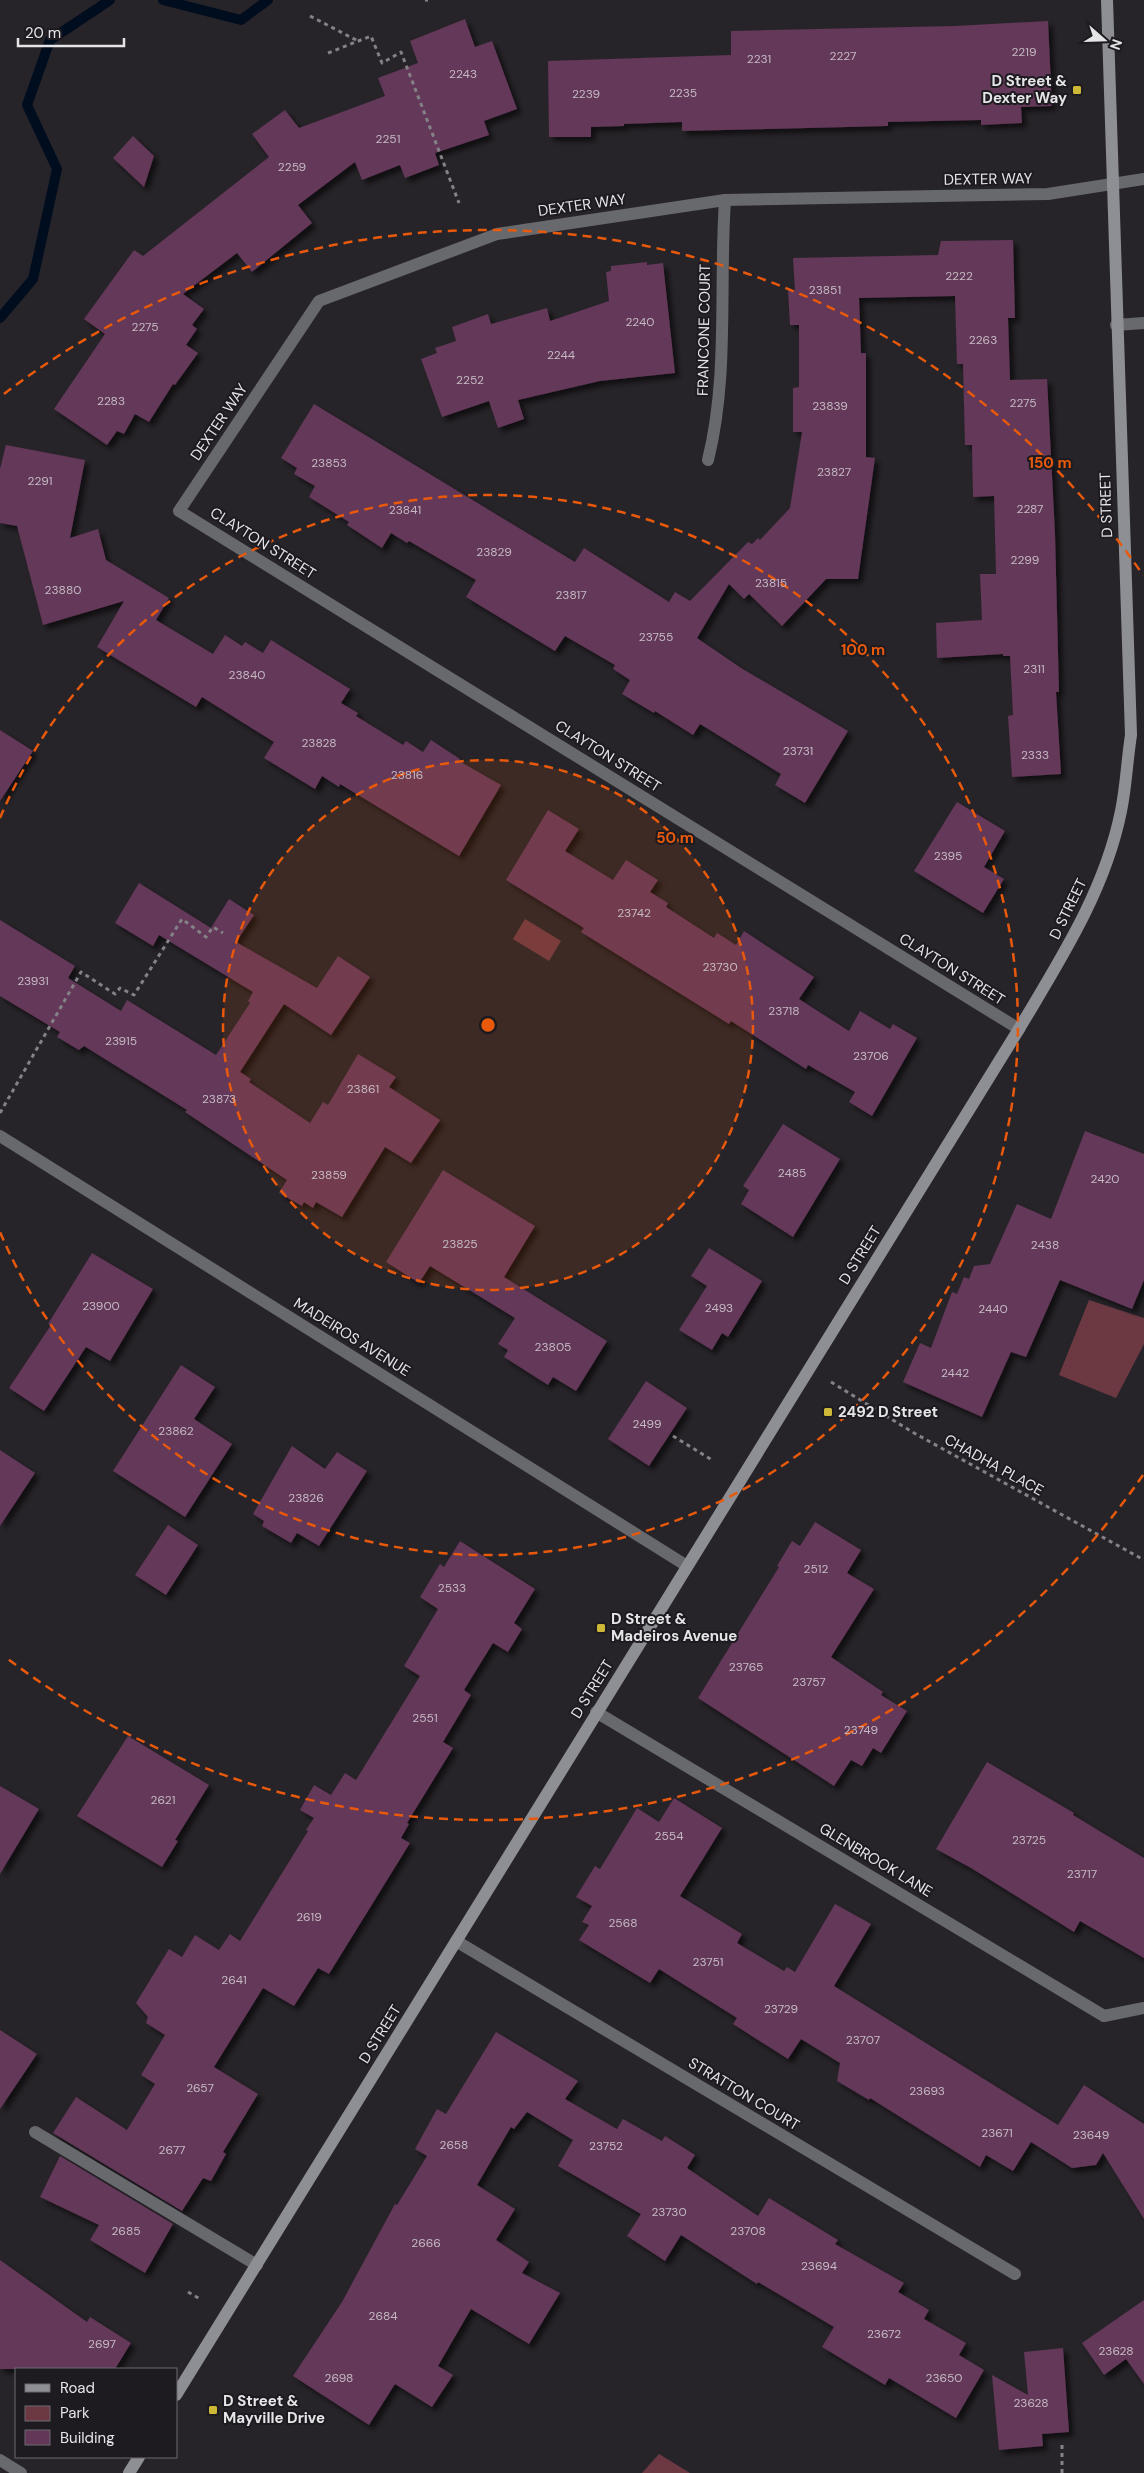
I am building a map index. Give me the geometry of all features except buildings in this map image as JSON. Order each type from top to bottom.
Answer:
[{"type":"main road","name":"D STREET","points":[[178,2392],[1019,1029],[1067,949],[1099,884],[1121,812],[1131,736],[1116,324],[1107,0]]},
{"type":"main road","points":[[129,2473],[138,2458]]},
{"type":"street","name":"DEXTER WAY","points":[[179,511],[319,301],[497,234],[725,200],[1048,194],[1144,179]]},
{"type":"street","name":"FRANCONE COURT","points":[[708,460],[716,427],[720,392],[725,200]]},
{"type":"street","points":[[1116,324],[1144,323]]},
{"type":"street","name":"CLAYTON STREET","points":[[179,511],[1019,1029]]},
{"type":"street","name":"MADEIROS AVENUE","points":[[0,1136],[687,1566]]},
{"type":"street","name":"GLENBROOK LANE","points":[[596,1712],[1104,2016],[1144,2008]]},
{"type":"street","name":"STRATTON COURT","points":[[456,1941],[1015,2274]]},
{"type":"street","points":[[35,2132],[257,2265]]},
{"type":"street","points":[[0,2460],[21,2473]]},
{"type":"path","points":[[310,16],[359,41]]},
{"type":"path","points":[[328,53],[371,36],[382,63],[401,52],[459,203]]},
{"type":"path","points":[[0,1114],[81,972],[115,994],[120,988],[134,996],[182,919],[206,937],[213,927],[223,933]]},
{"type":"path","name":"CHADHA PLACE","points":[[809,1369],[914,1433],[1144,1560]]},
{"type":"path","points":[[674,1436],[712,1460]]},
{"type":"path","points":[[188,2292],[200,2299]]},
{"type":"path","points":[[1062,2444],[1062,2473]]},
{"type":"green space","points":[[525,919],[561,941],[549,961],[513,939]]},
{"type":"green space","points":[[1089,1300],[1144,1318],[1144,1344],[1116,1398],[1059,1375]]},
{"type":"green space","points":[[659,2454],[690,2473],[642,2473]]},
{"type":"waterway","points":[[0,318],[33,279],[57,169],[27,105],[50,40],[110,0]]},
{"type":"waterway","points":[[163,0],[241,20],[268,0]]},
{"type":"place","name":"D Street & Dexter Way","points":[[1077,90]]},
{"type":"place","name":"2492 D Street","points":[[828,1412]]},
{"type":"place","name":"D Street & Madeiros Avenue","points":[[601,1628]]},
{"type":"place","name":"D Street & Mayville Drive","points":[[213,2410]]}]
